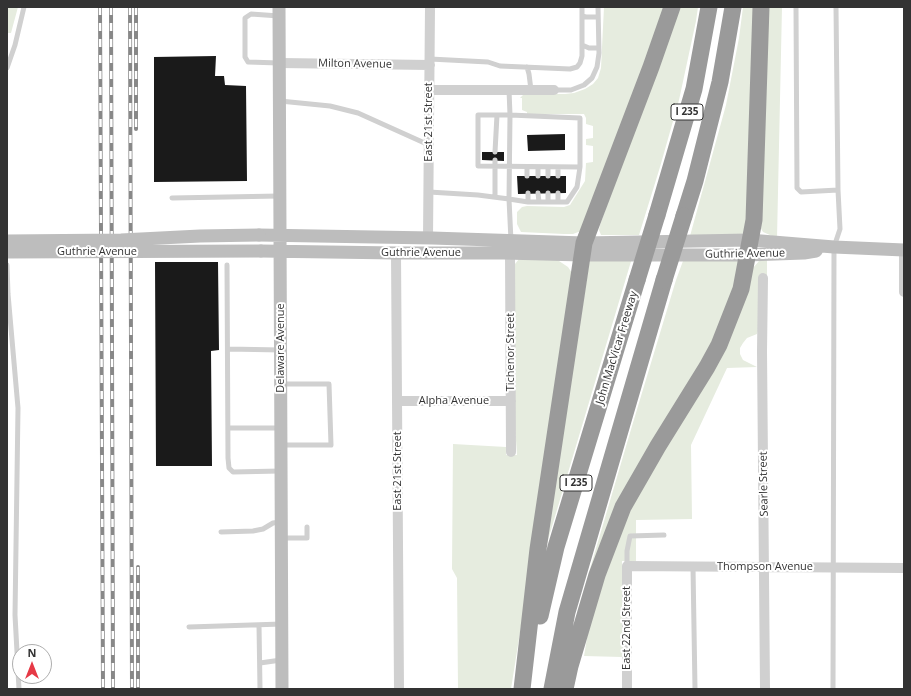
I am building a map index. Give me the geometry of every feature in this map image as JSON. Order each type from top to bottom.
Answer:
[{"type":"highway","points":[[522,689],[538,549],[583,249],[651,68],[672,7]]},
{"type":"highway","name":"John MacVicar Freeway","points":[[522,689],[556,547],[694,89],[709,7]]},
{"type":"highway","name":"I 235","points":[[552,689],[567,612],[664,280],[695,181],[720,82],[733,7]]},
{"type":"highway","points":[[565,689],[570,666],[597,575],[623,507],[719,345],[741,289],[754,220],[761,7]]},
{"type":"main road","name":"Delaware Avenue","points":[[279,11],[282,689]]},
{"type":"main road","name":"Guthrie Avenue","points":[[7,241],[121,240],[200,236],[280,235],[428,238],[511,247]]},
{"type":"main road","name":"Guthrie Avenue","points":[[7,252],[280,251],[396,253],[511,247],[583,249],[748,247],[804,253],[834,247],[904,250]]},
{"type":"street","name":"East 21st Street","points":[[428,238],[430,7]]},
{"type":"street","name":"Milton Avenue","points":[[280,63],[430,62]]},
{"type":"street","points":[[430,90],[554,90]]},
{"type":"street","name":"Tichenor Street","points":[[511,247],[511,452]]},
{"type":"street","points":[[904,250],[904,292]]},
{"type":"street","name":"East 21st Street","points":[[396,253],[399,689]]},
{"type":"street","name":"Searle Street","points":[[763,278],[762,350],[765,689]]},
{"type":"street","name":"Alpha Avenue","points":[[397,401],[511,401]]},
{"type":"street","name":"Thompson Avenue","points":[[627,566],[904,568]]},
{"type":"street","name":"East 22nd Street","points":[[627,566],[627,689]]},
{"type":"lane","points":[[7,68],[15,44],[24,7]]},
{"type":"lane","points":[[430,62],[488,62],[500,66],[570,69],[577,67],[582,56],[582,7]]},
{"type":"lane","points":[[554,90],[571,90],[584,85],[592,78],[597,67],[598,7]]},
{"type":"lane","points":[[796,7],[797,188],[801,192],[838,190]]},
{"type":"lane","points":[[833,689],[834,247],[840,229],[838,190],[836,7]]},
{"type":"lane","points":[[279,11],[251,14],[245,18],[245,56],[248,62],[280,63]]},
{"type":"lane","points":[[582,16],[598,17]]},
{"type":"lane","points":[[582,45],[585,48],[598,48]]},
{"type":"lane","points":[[527,67],[530,90]]},
{"type":"lane","points":[[509,90],[509,199],[511,247]]},
{"type":"lane","points":[[280,101],[323,106],[358,113],[429,145]]},
{"type":"lane","points":[[429,192],[495,197],[528,202],[567,202],[577,187],[580,167],[580,118],[478,115],[478,166],[495,163],[526,167],[580,167]]},
{"type":"lane","points":[[496,152],[497,115]]},
{"type":"lane","points":[[495,163],[495,197]]},
{"type":"lane","points":[[526,167],[527,176]]},
{"type":"lane","points":[[538,167],[538,176]]},
{"type":"lane","points":[[548,167],[548,176]]},
{"type":"lane","points":[[558,167],[558,176]]},
{"type":"lane","points":[[528,193],[528,202]]},
{"type":"lane","points":[[538,193],[538,202]]},
{"type":"lane","points":[[548,193],[548,202]]},
{"type":"lane","points":[[558,193],[558,202]]},
{"type":"lane","points":[[172,198],[280,196]]},
{"type":"lane","points":[[7,265],[8,294],[18,408],[15,615],[19,689]]},
{"type":"lane","points":[[227,265],[229,468],[233,472],[281,471]]},
{"type":"lane","points":[[228,349],[280,350]]},
{"type":"lane","points":[[281,384],[329,384],[331,445],[281,445]]},
{"type":"lane","points":[[228,428],[281,428]]},
{"type":"lane","points":[[221,532],[254,532],[273,523],[281,522]]},
{"type":"lane","points":[[281,538],[307,538],[307,527]]},
{"type":"lane","points":[[627,566],[627,551],[630,536],[664,534]]},
{"type":"lane","points":[[693,567],[695,689]]},
{"type":"lane","points":[[189,627],[282,624]]},
{"type":"lane","points":[[259,625],[260,689]]},
{"type":"lane","points":[[260,664],[282,660]]},
{"type":"shaded area","points":[[7,7],[18,7],[11,33],[7,33]]},
{"type":"shaded area","points":[[604,7],[667,7],[581,231],[573,234],[521,232],[517,224],[517,212],[522,207],[564,207],[570,205],[585,181],[586,163],[593,162],[593,146],[586,145],[586,139],[593,138],[593,126],[586,124],[584,114],[527,114],[527,112],[522,110],[522,98],[520,98],[524,94],[574,93],[593,84],[598,78],[601,68]]},
{"type":"shaded area","points":[[677,7],[698,7],[696,21],[679,100],[639,235],[601,235],[599,230],[600,225]]},
{"type":"shaded area","points":[[743,7],[756,7],[750,207],[744,232],[740,236],[690,236],[726,105],[739,38]]},
{"type":"shaded area","points":[[766,7],[782,7],[777,238],[763,232],[760,227]]},
{"type":"shaded area","points":[[590,258],[632,258],[545,550]]},
{"type":"shaded area","points":[[519,259],[556,259],[568,267],[572,273],[559,386],[511,689],[458,689],[457,578],[452,569],[453,444],[506,447],[506,455],[517,455],[515,425],[515,264]]},
{"type":"shaded area","points":[[767,259],[767,275],[760,275],[759,327],[757,334],[747,338],[740,348],[740,354],[743,360],[757,367],[727,368],[691,445],[692,519],[636,520],[636,561],[622,561],[622,657],[584,656],[590,620],[627,514],[753,268],[759,261]]},
{"type":"shaded area","points":[[683,261],[739,261],[729,308],[577,613],[632,426]]},
{"type":"building","points":[[216,56],[215,76],[224,76],[225,85],[246,86],[247,181],[154,182],[154,57]]},
{"type":"building","points":[[565,134],[565,150],[528,151],[527,135]]},
{"type":"building","points":[[482,152],[504,152],[504,161],[482,160]]},
{"type":"building","points":[[517,176],[566,176],[566,193],[518,194]]},
{"type":"building","points":[[155,262],[218,262],[219,350],[211,351],[212,466],[156,466]]},
{"type":"railway","points":[[100,7],[103,689]]},
{"type":"railway","points":[[111,7],[113,689]]},
{"type":"railway","points":[[130,7],[132,689]]},
{"type":"railway","points":[[136,7],[136,129]]},
{"type":"railway","points":[[138,567],[138,689]]}]
